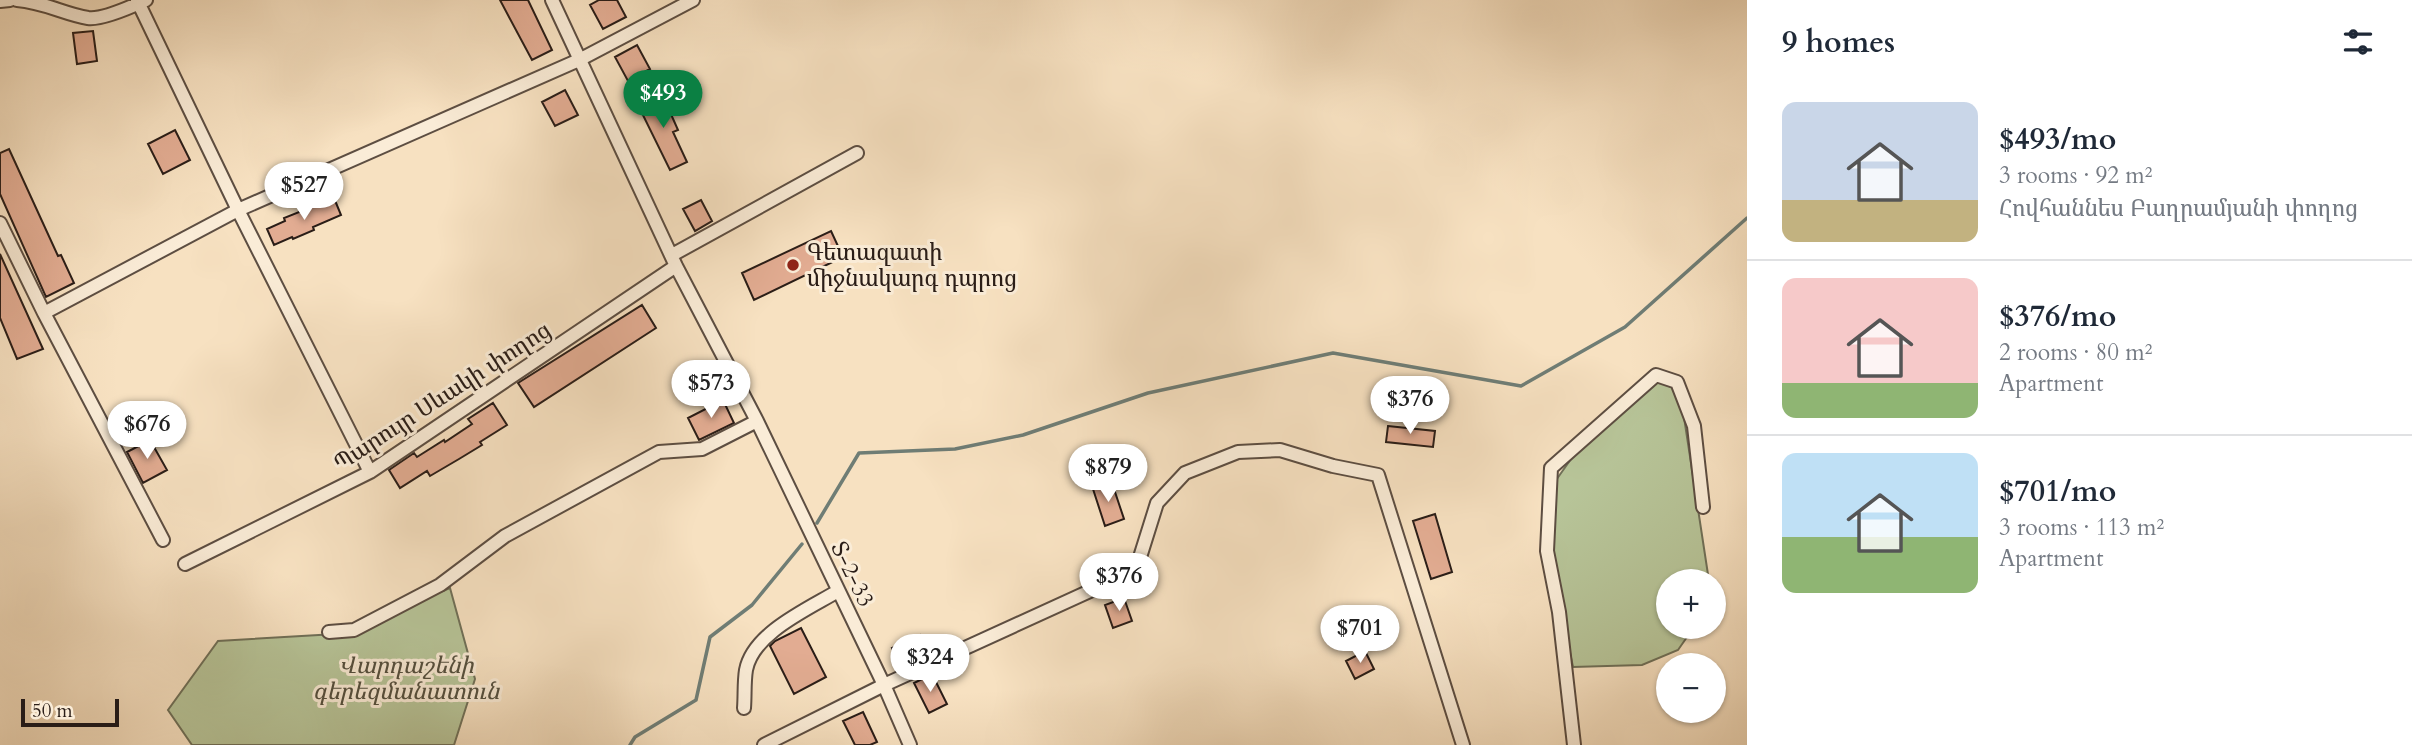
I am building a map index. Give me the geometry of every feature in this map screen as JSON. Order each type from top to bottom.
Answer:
[{"type":"street","points":[[0,1],[10,0]]},
{"type":"street","points":[[17,0],[34,1],[86,18],[96,18],[141,1],[238,210],[370,472]]},
{"type":"street","name":"Տ-2-33","points":[[552,0],[674,261],[757,421],[884,685],[910,745]]},
{"type":"street","points":[[44,313],[238,210],[579,60],[693,0]]},
{"type":"street","name":"Պարույր Սևակի փողոց","points":[[185,564],[370,472],[674,261],[857,153]]},
{"type":"street","points":[[0,223],[163,540]]},
{"type":"street","points":[[1574,745],[1559,612],[1546,551],[1551,468],[1656,375],[1677,382],[1694,426],[1703,507]]},
{"type":"street","points":[[329,632],[354,630],[440,585],[505,536],[659,452],[702,449],[757,421]]},
{"type":"street","points":[[764,745],[884,685],[1136,570],[1157,503],[1185,473],[1237,452],[1280,450],[1378,475],[1463,745]]},
{"type":"street","points":[[744,708],[746,670],[755,647],[787,622],[838,591]]},
{"type":"green space","points":[[1658,381],[1680,391],[1707,569],[1656,569],[1656,639],[1686,639],[1678,650],[1656,653],[1656,659],[1642,665],[1573,667],[1549,551],[1554,483],[1576,452]]},
{"type":"green space","name":"Վարդաշենի գերեզմանատուն","points":[[450,588],[475,679],[454,745],[192,745],[168,710],[218,641],[336,634]]},
{"type":"building","points":[[500,0],[528,0],[552,50],[532,60]]},
{"type":"building","points":[[599,0],[617,0],[626,17],[603,29],[590,5]]},
{"type":"building","points":[[93,31],[97,61],[77,64],[73,33]]},
{"type":"building","points":[[637,45],[650,69],[628,81],[615,57]]},
{"type":"building","points":[[565,90],[578,115],[555,126],[542,102]]},
{"type":"building","points":[[662,94],[678,130],[673,132],[687,162],[670,170],[638,105]]},
{"type":"building","points":[[175,130],[190,160],[163,174],[148,144]]},
{"type":"building","points":[[9,149],[58,256],[61,255],[74,283],[46,297],[0,194],[0,153]]},
{"type":"building","points":[[334,198],[341,215],[313,227],[314,230],[274,245],[267,229],[285,221],[284,218]]},
{"type":"building","points":[[701,200],[712,221],[695,231],[683,209]]},
{"type":"building","name":"Գետազատի միջնակարգ դպրոց","points":[[831,231],[843,257],[754,300],[742,273]]},
{"type":"building","points":[[0,254],[43,349],[17,359],[0,318]]},
{"type":"building","points":[[642,305],[656,328],[534,407],[518,383]]},
{"type":"building","points":[[723,400],[734,423],[699,440],[688,418]]},
{"type":"building","points":[[493,403],[507,425],[459,459],[430,476],[427,471],[400,488],[389,470],[414,453],[417,457],[444,440],[445,442],[472,424],[468,419]]},
{"type":"building","points":[[1388,426],[1435,431],[1433,447],[1386,442]]},
{"type":"building","points":[[150,440],[167,470],[143,483],[127,452]]},
{"type":"building","points":[[1112,483],[1124,519],[1105,526],[1093,489]]},
{"type":"building","points":[[1435,514],[1452,572],[1431,579],[1413,521]]},
{"type":"building","points":[[1124,598],[1132,621],[1113,628],[1105,605]]},
{"type":"building","points":[[801,628],[826,677],[794,694],[770,646]]},
{"type":"building","points":[[920,635],[929,654],[901,667],[892,648]]},
{"type":"building","points":[[1365,651],[1374,669],[1355,679],[1346,661]]},
{"type":"building","points":[[932,674],[947,704],[929,713],[914,683]]},
{"type":"building","points":[[863,712],[877,742],[855,745],[843,721]]},
{"type":"waterway","points":[[817,523],[859,453],[955,449],[1023,435],[1148,393],[1333,353],[1521,386],[1625,327],[1747,218]]},
{"type":"waterway","points":[[630,745],[635,737],[696,700],[710,637],[752,605],[802,544]]},
{"type":"place","name":"Գետազատի միջնակարգ դպրոց","points":[[793,265]]}]
